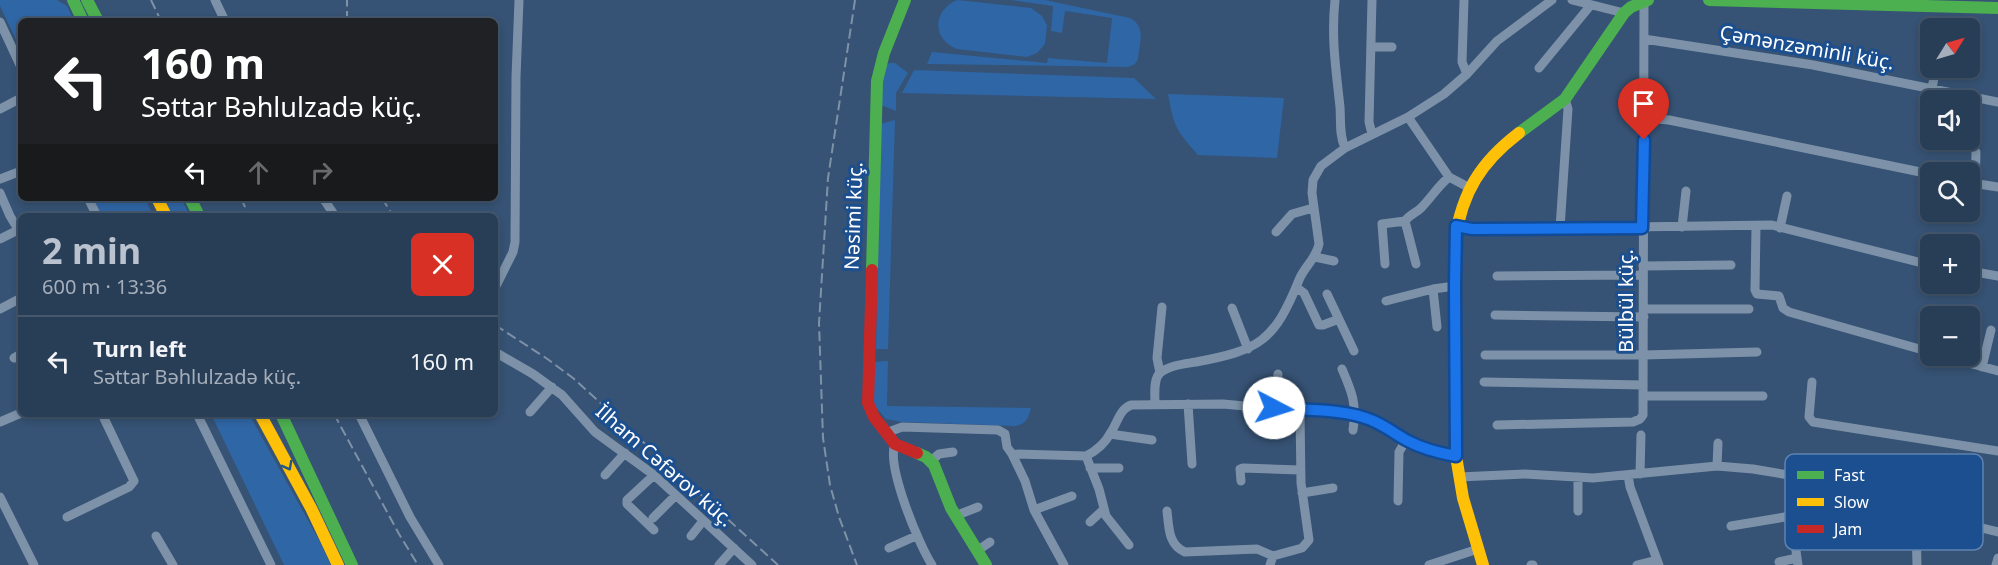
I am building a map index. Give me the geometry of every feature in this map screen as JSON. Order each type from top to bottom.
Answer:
[{"type":"main road","points":[[73,0],[82,18]]},
{"type":"main road","points":[[87,0],[96,18]]},
{"type":"main road","name":"Nəsimi küç.","points":[[895,444],[870,410],[867,396],[876,89],[880,65],[905,0]]},
{"type":"main road","points":[[1709,0],[1997,5]]},
{"type":"main road","points":[[1483,565],[1459,477],[1456,456],[1456,226],[1470,188],[1481,169],[1498,149],[1565,99],[1624,13],[1646,1]]},
{"type":"main road","points":[[262,417],[311,508],[338,565]]},
{"type":"main road","points":[[282,417],[352,565]]},
{"type":"main road","points":[[895,444],[931,460],[939,473],[947,501],[986,565]]},
{"type":"street","points":[[215,0],[224,18]]},
{"type":"street","points":[[498,282],[513,252],[515,242],[519,0]]},
{"type":"street","points":[[1335,0],[1333,48],[1341,137],[1345,148]]},
{"type":"street","points":[[1372,0],[1369,123],[1372,134]]},
{"type":"street","points":[[1464,0],[1462,62],[1467,74]]},
{"type":"street","points":[[1160,373],[1178,366],[1226,357],[1248,349],[1269,334],[1276,326],[1305,269],[1315,257],[1319,244],[1312,208],[1313,180],[1316,172],[1331,157],[1345,148],[1408,117],[1444,94],[1467,74],[1497,41],[1552,0]]},
{"type":"street","points":[[1572,0],[1624,13]]},
{"type":"street","name":"Bülbül küç.","points":[[1497,425],[1633,422],[1641,419],[1643,415],[1642,228],[1646,1]]},
{"type":"street","points":[[1539,68],[1590,6]]},
{"type":"street","points":[[0,22],[18,61]]},
{"type":"street","name":"Çəmənzəminli küç.","points":[[1644,39],[1813,65],[1998,102]]},
{"type":"street","points":[[1372,47],[1392,47]]},
{"type":"street","points":[[1932,88],[1934,78]]},
{"type":"street","points":[[1,105],[18,99]]},
{"type":"street","points":[[1560,228],[1568,109],[1565,99]]},
{"type":"street","points":[[1408,117],[1449,177],[1470,188]]},
{"type":"street","points":[[1644,118],[1669,120],[1920,172]]},
{"type":"street","points":[[1975,162],[1976,152]]},
{"type":"street","points":[[0,179],[18,172]]},
{"type":"street","points":[[1385,264],[1382,224],[1406,221],[1422,208],[1449,177]]},
{"type":"street","points":[[1980,185],[1998,188]]},
{"type":"street","points":[[1682,227],[1686,191]]},
{"type":"street","points":[[0,193],[18,228]]},
{"type":"street","points":[[1780,228],[1787,196]]},
{"type":"street","points":[[1276,232],[1292,214],[1312,208]]},
{"type":"street","points":[[1406,221],[1416,264]]},
{"type":"street","points":[[1456,226],[1472,229],[1772,225],[1920,262]]},
{"type":"street","points":[[1756,226],[1755,290],[1757,294],[1779,296],[1783,308],[1789,312],[1920,349]]},
{"type":"street","points":[[0,239],[18,233]]},
{"type":"street","points":[[1315,257],[1334,261]]},
{"type":"street","points":[[1497,276],[1643,271],[1731,265]]},
{"type":"street","points":[[1980,273],[1998,276]]},
{"type":"street","points":[[1296,286],[1304,293],[1319,325],[1339,319]]},
{"type":"street","points":[[1386,302],[1433,289],[1455,286]]},
{"type":"street","points":[[1433,289],[1437,327]]},
{"type":"street","points":[[1327,294],[1354,351]]},
{"type":"street","points":[[0,309],[18,300]]},
{"type":"street","points":[[1155,404],[1156,381],[1160,373],[1157,358],[1162,307]]},
{"type":"street","points":[[1232,308],[1248,349]]},
{"type":"street","points":[[1495,315],[1749,309]]},
{"type":"street","points":[[1982,367],[1991,330]]},
{"type":"street","points":[[1485,355],[1757,352]]},
{"type":"street","name":"İlham Cəfərov küç.","points":[[498,354],[562,395],[595,432],[654,475],[752,565]]},
{"type":"street","points":[[1978,366],[1998,371]]},
{"type":"street","points":[[1342,369],[1354,399],[1356,416],[1353,429]]},
{"type":"street","points":[[1274,408],[1278,374]]},
{"type":"street","points":[[1484,382],[1642,385]]},
{"type":"street","points":[[1812,382],[1809,417],[1813,422],[1998,451]]},
{"type":"street","points":[[530,412],[552,387]]},
{"type":"street","points":[[1643,396],[1763,396]]},
{"type":"street","points":[[1188,404],[1192,464]]},
{"type":"street","points":[[1012,454],[1086,456],[1110,434],[1127,406],[1223,404],[1356,416],[1371,420],[1427,449],[1456,456]]},
{"type":"street","points":[[1167,511],[1171,539],[1179,549],[1185,552],[1257,549],[1271,560],[1302,548],[1309,540],[1300,470],[1300,411]]},
{"type":"street","points":[[0,422],[18,414]]},
{"type":"street","points":[[67,517],[129,487],[134,481],[103,417]]},
{"type":"street","points":[[198,417],[271,565]]},
{"type":"street","points":[[360,417],[410,517],[439,565]]},
{"type":"street","points":[[886,433],[902,427],[998,430],[1005,434],[1007,447],[1025,481],[1034,510],[1064,565]]},
{"type":"street","points":[[1110,434],[1152,440]]},
{"type":"street","points":[[1640,474],[1641,435]]},
{"type":"street","points":[[1398,501],[1399,452],[1406,440]]},
{"type":"street","points":[[1717,466],[1718,443]]},
{"type":"street","points":[[895,444],[893,453],[896,468],[916,536],[932,565]]},
{"type":"street","points":[[931,460],[939,454],[952,452]]},
{"type":"street","points":[[605,475],[624,453]]},
{"type":"street","points":[[1086,456],[1099,489],[1104,510],[1114,528],[1129,545]]},
{"type":"street","points":[[1459,477],[1525,474],[1578,477],[1628,475],[1717,466],[1785,474]]},
{"type":"street","points":[[1090,468],[1119,468]]},
{"type":"street","points":[[1241,481],[1240,469],[1243,468],[1300,470]]},
{"type":"street","points":[[654,475],[627,500],[627,504],[654,530]]},
{"type":"street","points":[[1628,475],[1658,563],[1637,565]]},
{"type":"street","points":[[1578,477],[1578,511]]},
{"type":"street","points":[[1302,493],[1333,488]]},
{"type":"street","points":[[652,518],[676,495]]},
{"type":"street","points":[[1034,510],[1072,496]]},
{"type":"street","points":[[0,497],[34,565]]},
{"type":"street","points":[[955,516],[978,507]]},
{"type":"street","points":[[1090,522],[1104,510]]},
{"type":"street","points":[[1731,526],[1785,517]]},
{"type":"street","points":[[691,536],[704,521]]},
{"type":"street","points":[[1983,528],[1998,532]]},
{"type":"street","points":[[156,536],[173,565]]},
{"type":"street","points":[[889,548],[916,536]]},
{"type":"street","points":[[977,551],[990,542]]},
{"type":"street","points":[[719,565],[734,548]]},
{"type":"street","points":[[1429,565],[1478,549]]},
{"type":"street","points":[[1917,550],[1917,565]]},
{"type":"street","points":[[1996,565],[1998,558]]},
{"type":"street","points":[[1779,562],[1798,561]]},
{"type":"shaded area","points":[[0,0],[57,0],[67,6],[73,18],[18,18],[18,44],[0,6]]},
{"type":"shaded area","points":[[957,0],[1031,8],[1042,16],[1047,25],[1045,44],[1037,53],[1027,57],[957,49],[943,39],[938,25],[943,11]]},
{"type":"shaded area","points":[[1010,0],[1045,0],[1130,18],[1139,26],[1140,31],[1138,59],[1135,64],[1128,67],[927,64],[932,52],[1047,63],[1048,58],[1107,63],[1112,18],[1065,11],[1062,33],[1051,31],[1053,6]]},
{"type":"shaded area","points":[[890,63],[895,63],[908,73],[896,93],[896,111],[881,105],[883,69]]},
{"type":"shaded area","points":[[914,70],[1134,78],[1156,99],[902,93]]},
{"type":"shaded area","points":[[1168,94],[1284,98],[1277,158],[1198,155],[1177,127]]},
{"type":"shaded area","points":[[895,120],[888,349],[876,349],[880,124]]},
{"type":"shaded area","points":[[94,201],[146,201],[152,213],[100,213]]},
{"type":"shaded area","points":[[165,201],[182,201],[188,213],[170,213]]},
{"type":"shaded area","points":[[888,361],[887,406],[1031,408],[1029,415],[1025,422],[1016,426],[902,422],[886,419],[874,405],[873,362]]},
{"type":"shaded area","points":[[212,417],[251,417],[331,565],[284,565]]},
{"type":"railway","points":[[151,0],[160,18]]},
{"type":"railway","points":[[347,0],[347,18]]},
{"type":"railway","points":[[855,0],[828,178],[819,323],[823,438],[830,485],[857,565]]},
{"type":"railway","points":[[242,201],[248,213]]},
{"type":"railway","points":[[384,201],[391,213]]},
{"type":"railway","points":[[498,327],[573,378],[778,565]]},
{"type":"railway","points":[[336,417],[418,565]]},
{"type":"traffic: fast","points":[[73,0],[82,18]]},
{"type":"traffic: fast","points":[[87,0],[96,18]]},
{"type":"traffic: fast","points":[[872,270],[877,81],[884,53],[905,0]]},
{"type":"traffic: fast","points":[[1519,133],[1565,99],[1624,13],[1631,7],[1648,0]]},
{"type":"traffic: fast","points":[[1709,0],[1998,8]]},
{"type":"traffic: fast","points":[[192,201],[198,213]]},
{"type":"traffic: fast","points":[[282,417],[352,565]]},
{"type":"traffic: fast","points":[[917,453],[926,457],[934,465],[951,508],[986,565]]},
{"type":"traffic: slow","points":[[1483,565],[1463,498],[1456,456],[1455,240],[1463,207],[1475,179],[1494,155],[1519,133]]},
{"type":"traffic: slow","points":[[158,201],[164,213]]},
{"type":"traffic: slow","points":[[262,417],[311,508],[338,565]]},
{"type":"traffic: jam","points":[[872,270],[868,403],[874,417],[895,444],[917,453]]},
{"type":"route","points":[[1274,408],[1337,413],[1365,418],[1414,444],[1456,456],[1456,226],[1472,229],[1642,228],[1644,140]]}]
